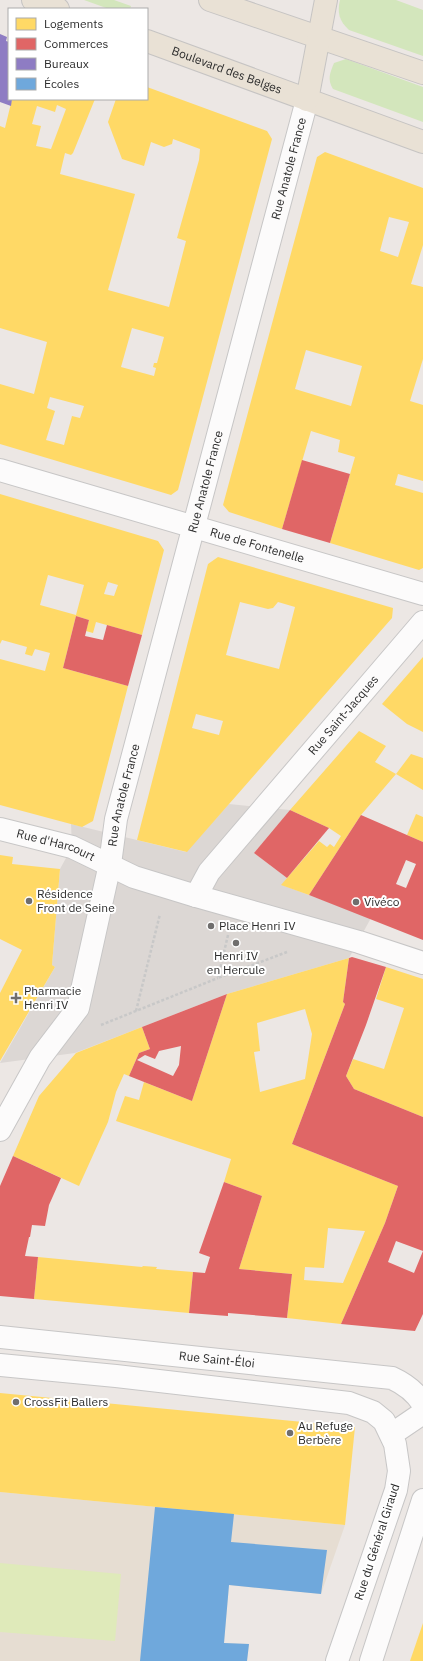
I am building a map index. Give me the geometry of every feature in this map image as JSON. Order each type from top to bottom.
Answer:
[{"type":"main road","points":[[34,0],[55,8]]},
{"type":"main road","points":[[210,0],[250,6],[319,36],[423,73]]},
{"type":"main road","points":[[307,100],[326,0]]},
{"type":"main road","name":"Boulevard des Belges","points":[[148,41],[423,142]]},
{"type":"street","name":"Rue Anatole France","points":[[110,864],[116,819],[307,100]]},
{"type":"street","name":"Rue de Fontenelle","points":[[0,470],[423,594]]},
{"type":"street","name":"Rue Saint-Jacques","points":[[196,896],[209,872],[423,622]]},
{"type":"street","name":"Rue d'Harcourt","points":[[0,829],[72,847],[110,864]]},
{"type":"street","points":[[0,1130],[40,1058],[78,1008],[110,864],[134,877],[359,942],[423,963]]},
{"type":"street","name":"Rue Saint-Éloi","points":[[0,1337],[392,1378],[406,1384],[419,1397],[423,1404]]},
{"type":"street","points":[[0,1365],[116,1376],[349,1403],[373,1412],[384,1421],[392,1434],[423,1413]]},
{"type":"street","name":"Rue du Général Giraud","points":[[337,1661],[396,1490],[399,1471],[398,1456],[392,1434]]},
{"type":"street","points":[[371,1661],[423,1500]]},
{"type":"path","points":[[136,1011],[162,909]]},
{"type":"path","points":[[218,978],[230,930]]},
{"type":"path","points":[[96,1027],[290,950]]},
{"type":"shaded area","name":"Place Henri IV","points":[[229,804],[290,810],[254,853],[287,878],[282,885],[371,918],[349,958],[227,994],[75,1053],[0,1063],[55,967],[52,965],[60,869],[72,847],[71,824],[186,852]]},
{"type":"shaded area","points":[[0,1492],[345,1525],[321,1594],[229,1585],[224,1643],[249,1644],[247,1661],[0,1661]]},
{"type":"green space","points":[[84,0],[114,0],[131,6],[130,8],[106,8]]},
{"type":"green space","points":[[340,0],[396,0],[423,10],[423,56],[349,30],[341,20],[339,8]]},
{"type":"green space","points":[[346,59],[423,87],[423,122],[333,89],[331,85],[330,73],[334,63]]},
{"type":"green space","points":[[0,1563],[121,1574],[115,1641],[0,1632]]},
{"type":"building: Logements","points":[[148,87],[267,131],[272,139],[178,490],[171,495],[0,444],[0,384],[34,394],[47,342],[0,328],[0,126],[5,128],[12,100],[95,100],[73,153],[71,155],[65,153],[60,174],[135,194],[108,290],[169,307],[186,241],[177,238],[199,160],[200,149],[173,139],[172,144],[164,147],[151,142],[144,166],[122,159],[108,122],[116,100],[148,100]],"holes":[[[57,105],[66,109],[51,149],[36,146],[41,126],[32,124],[37,106],[55,112]],[[132,328],[164,337],[157,363],[154,363],[153,367],[156,368],[154,376],[121,367]],[[50,397],[84,406],[80,418],[72,416],[64,445],[46,440],[55,411],[47,408]]]},
{"type":"building: Logements","points":[[325,152],[423,188],[423,245],[411,284],[423,287],[423,359],[410,401],[423,405],[423,481],[398,474],[395,485],[423,493],[423,568],[419,570],[330,543],[355,457],[338,452],[340,440],[311,431],[282,529],[229,512],[223,505],[317,157]],"holes":[[[389,217],[409,222],[398,257],[380,251]],[[306,350],[362,366],[351,406],[295,389]]]},
{"type":"building: Logements","points":[[0,494],[158,541],[164,550],[142,635],[96,622],[93,633],[86,631],[89,620],[76,616],[63,668],[128,686],[93,821],[82,827],[0,805],[0,659],[45,671],[50,653],[35,649],[32,656],[25,654],[27,647],[2,640],[0,644]],"holes":[[[48,575],[84,585],[76,615],[40,605]],[[108,582],[118,585],[114,596],[104,594]]]},
{"type":"building: Logements","points":[[218,557],[393,608],[392,618],[187,852],[137,840],[208,564]],"holes":[[[240,602],[268,609],[273,608],[278,602],[295,607],[279,669],[226,655]],[[196,714],[223,721],[219,735],[192,728]]]},
{"type":"building: Logements","points":[[423,657],[423,732],[407,724],[382,704]]},
{"type":"building: Logements","points":[[359,731],[386,746],[375,762],[396,774],[361,815],[309,895],[281,885],[319,841],[327,847],[330,844],[334,847],[341,836],[329,828],[290,810]]},
{"type":"building: Logements","points":[[411,754],[423,758],[423,790],[396,774]]},
{"type":"building: Logements","points":[[416,814],[423,817],[423,842],[407,835]]},
{"type":"building: Logements","name":"Résidence Front de Seine","points":[[0,855],[13,857],[12,864],[60,869],[52,965],[55,967],[0,1061],[0,993],[22,950],[0,939]]},
{"type":"building: Logements","points":[[349,958],[343,1002],[345,1004],[292,1144],[398,1186],[385,1223],[341,1324],[287,1318],[292,1274],[239,1269],[262,1196],[224,1182],[231,1159],[116,1121],[125,1096],[139,1100],[144,1082],[192,1101],[227,994]],"holes":[[[305,1009],[312,1034],[305,1079],[260,1092],[254,1052],[260,1051],[257,1023]],[[328,1228],[365,1231],[343,1283],[304,1280],[305,1267],[324,1268]]]},
{"type":"building: Logements","points":[[386,967],[423,979],[423,1117],[354,1089],[346,1076],[353,1059],[384,1069],[404,1008],[376,999]]},
{"type":"building: Logements","points":[[142,1027],[150,1049],[139,1053],[129,1076],[124,1074],[116,1092],[108,1122],[79,1186],[13,1156],[39,1096],[76,1053]]},
{"type":"building: Logements","points":[[38,1257],[142,1267],[157,1267],[156,1269],[193,1272],[189,1313],[34,1299]]},
{"type":"building: Logements","points":[[0,1393],[355,1427],[345,1525],[0,1492]]},
{"type":"building: Logements","points":[[423,1623],[423,1661],[410,1661]]},
{"type":"building: Commerces","points":[[302,460],[350,474],[330,543],[282,529]]},
{"type":"building: Commerces","points":[[76,616],[89,620],[85,636],[103,640],[107,625],[142,635],[128,686],[63,668]]},
{"type":"building: Commerces","points":[[290,810],[329,828],[287,878],[254,853]]},
{"type":"building: Commerces","points":[[361,815],[423,842],[423,940],[309,895]],"holes":[[[406,860],[416,864],[406,888],[396,884]]]},
{"type":"building: Commerces","points":[[352,957],[386,967],[366,1025],[346,1076],[354,1089],[423,1117],[423,1251],[423,1314],[415,1331],[341,1324],[385,1223],[398,1186],[292,1144],[345,1004],[343,1002],[349,958]],"holes":[[[396,1241],[423,1251],[414,1273],[388,1262]]]},
{"type":"building: Commerces","points":[[227,994],[192,1101],[129,1076],[139,1053],[150,1049],[142,1027]],"holes":[[[181,1046],[179,1065],[173,1076],[137,1060],[145,1055],[155,1059],[159,1051]]]},
{"type":"building: Commerces","points":[[13,1156],[61,1178],[49,1205],[45,1226],[32,1225],[29,1237],[25,1256],[38,1257],[34,1299],[0,1296],[0,1186]]},
{"type":"building: Commerces","points":[[224,1182],[262,1196],[239,1269],[292,1274],[287,1318],[228,1313],[228,1316],[189,1313],[193,1272],[205,1273],[210,1257],[199,1253]]},
{"type":"building: Bureaux","points":[[0,34],[7,37],[6,41],[8,42],[8,100],[12,100],[11,106],[0,102]]},
{"type":"building: Écoles","points":[[155,1507],[234,1514],[231,1542],[327,1550],[321,1594],[229,1585],[224,1643],[249,1644],[247,1661],[140,1661]]},
{"type":"place","name":"Résidence Front de Seine","points":[[29,901]]},
{"type":"place","name":"Vivéco","points":[[356,902]]},
{"type":"place","name":"Place Henri IV","points":[[211,926]]},
{"type":"place","name":"Henri IV en Hercule","points":[[236,943]]},
{"type":"place","name":"Pharmacie Henri IV","points":[[16,998]]},
{"type":"place","name":"CrossFit Ballers","points":[[16,1402]]},
{"type":"place","name":"Au Refuge Berbère","points":[[290,1433]]}]
